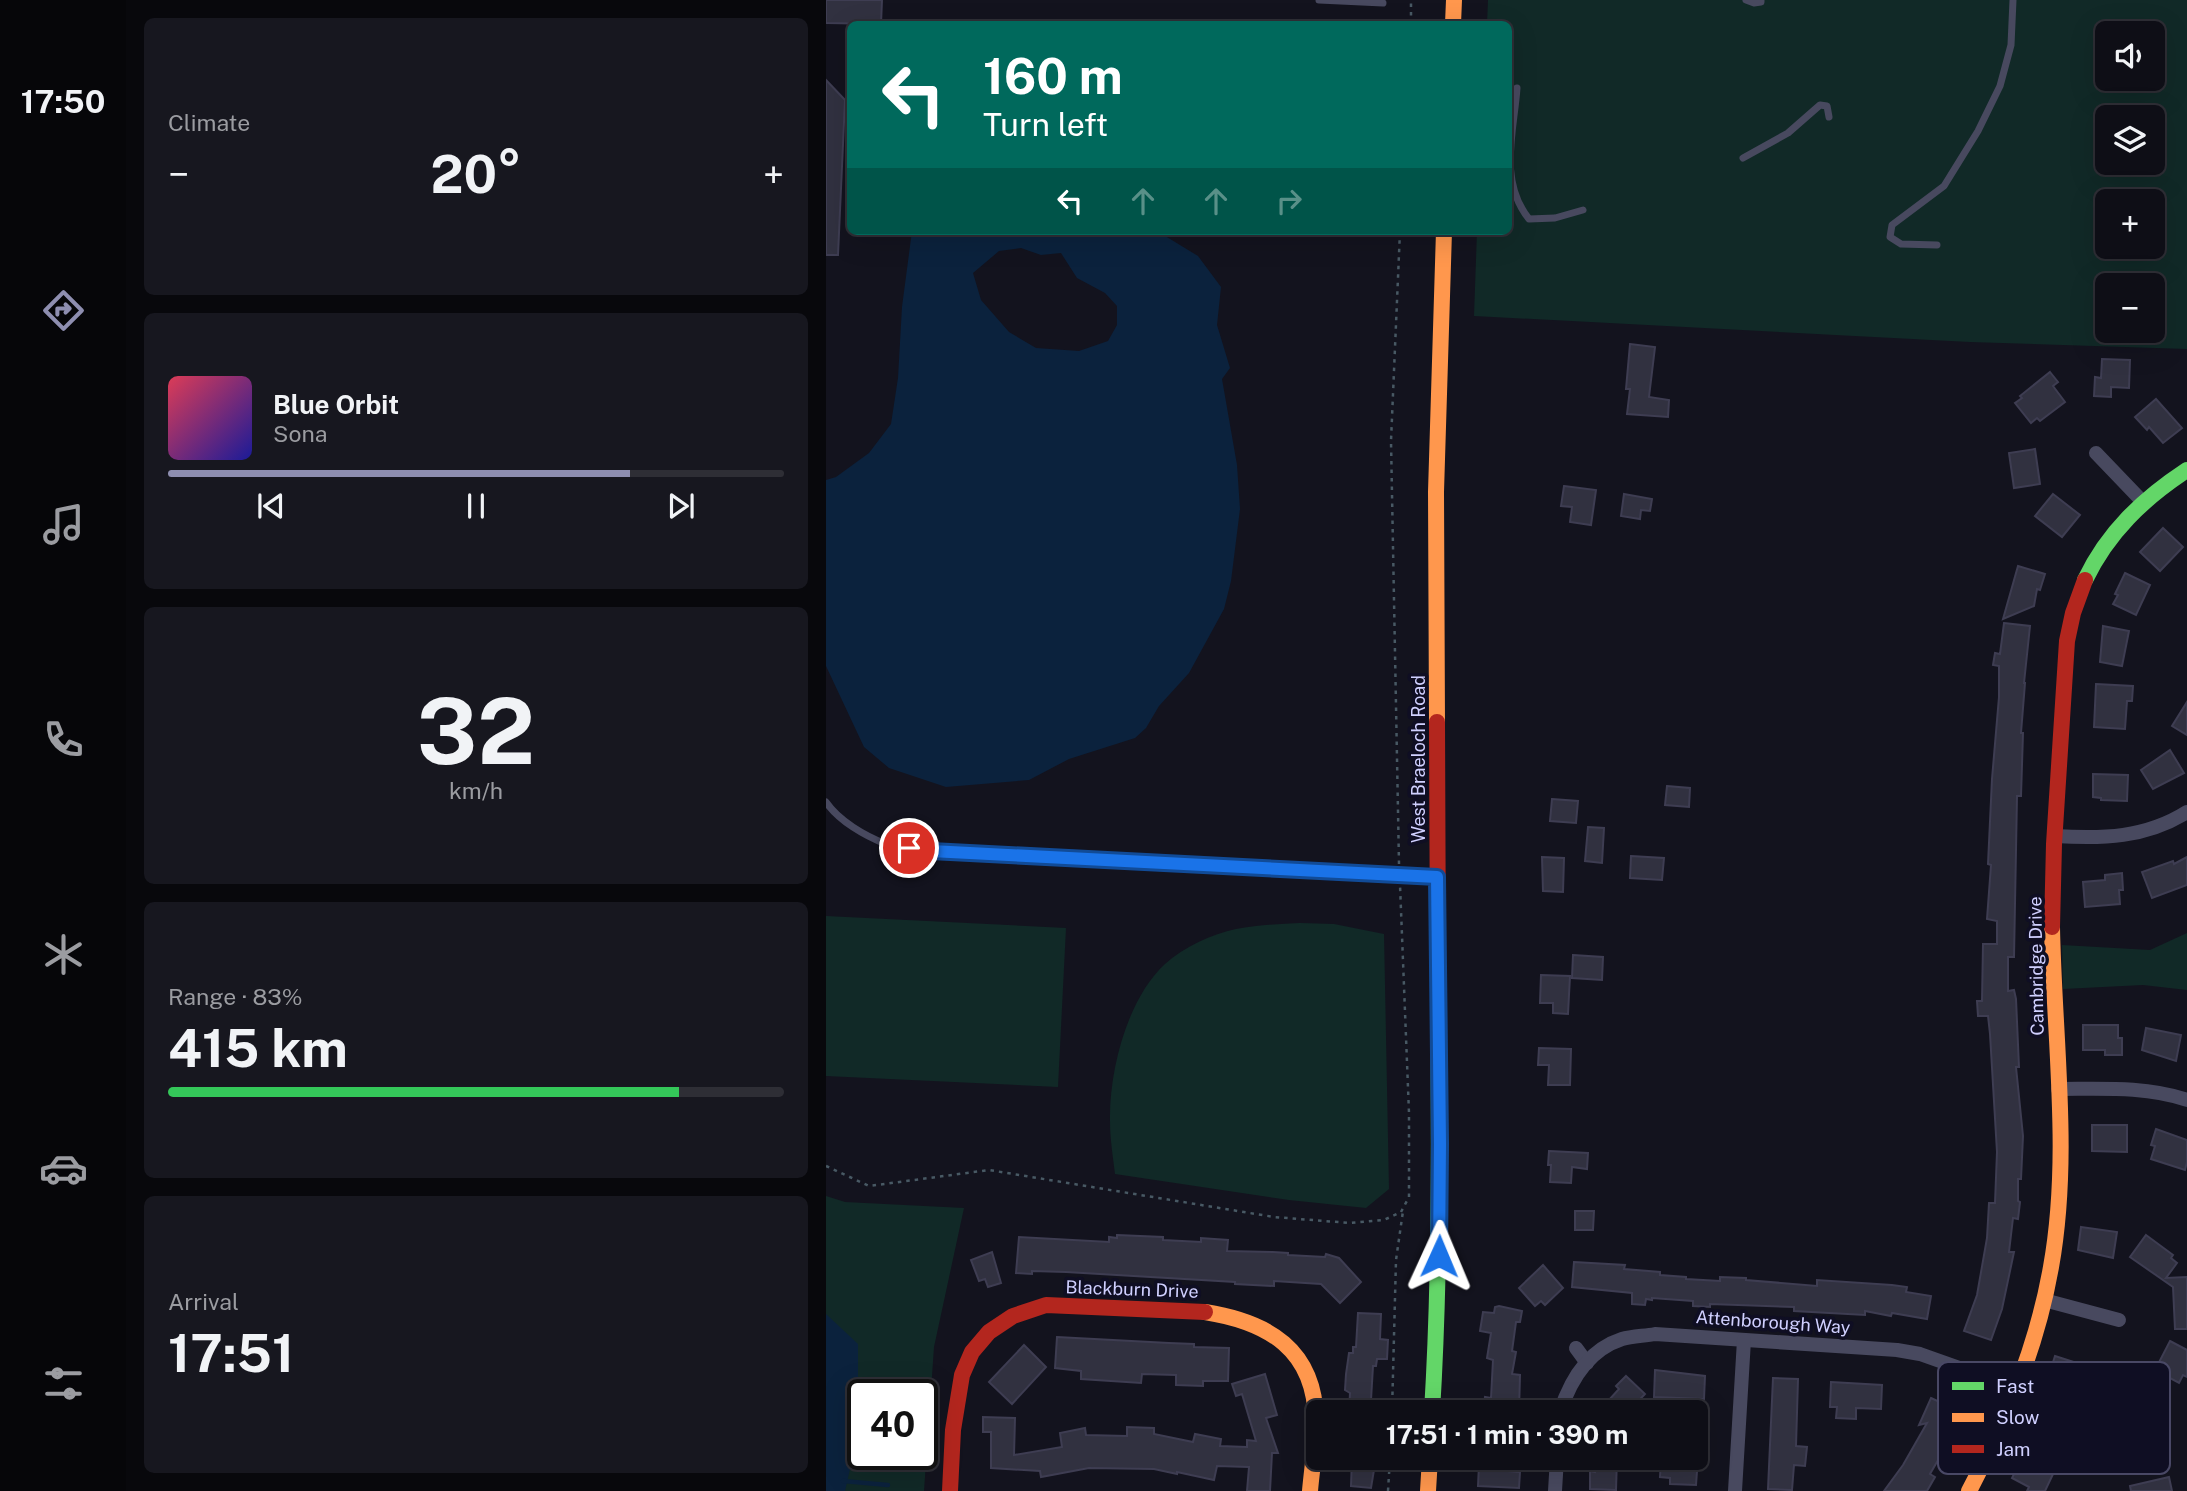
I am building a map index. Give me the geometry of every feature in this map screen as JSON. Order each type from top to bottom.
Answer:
[{"type":"street","points":[[1453,21],[1454,0]]},
{"type":"street","name":"West Braeloch Road","points":[[1433,1400],[1438,1308],[1440,1144],[1436,492],[1444,235]]},
{"type":"street","points":[[2096,453],[2142,501]]},
{"type":"street","name":"Cambridge Drive","points":[[2025,1362],[2044,1300],[2056,1233],[2059,1192],[2052,912],[2067,641],[2073,611],[2086,576],[2106,543],[2127,514],[2158,488],[2187,470]]},
{"type":"street","points":[[2056,836],[2121,836],[2152,829],[2187,812]]},
{"type":"street","points":[[2058,1089],[2128,1089],[2187,1100]]},
{"type":"street","points":[[2044,1300],[2119,1320]]},
{"type":"street","name":"Blackburn Drive","points":[[950,1491],[956,1390],[967,1357],[982,1338],[1001,1322],[1023,1310],[1046,1305],[1214,1312],[1243,1318],[1273,1332],[1296,1355],[1307,1372],[1314,1398],[1315,1428],[1310,1491]]},
{"type":"street","name":"Attenborough Way","points":[[1564,1400],[1578,1370],[1604,1349],[1622,1339],[1655,1334],[1897,1350],[1943,1362]]},
{"type":"street","points":[[1735,1491],[1744,1340]]},
{"type":"street","points":[[1576,1348],[1587,1363]]},
{"type":"street","points":[[1428,1491],[1429,1470]]},
{"type":"street","points":[[1555,1491],[1556,1470]]},
{"type":"street","name":"Cambridge Drive","points":[[1969,1491],[1979,1474]]},
{"type":"lane","points":[[1319,0],[1384,3]]},
{"type":"lane","points":[[1746,0],[1754,3],[1761,0]]},
{"type":"lane","points":[[1937,244],[1901,244],[1890,237],[1892,225],[1944,186],[1978,131],[2000,86],[2006,66],[2011,45],[2013,0]]},
{"type":"lane","points":[[1512,130],[1517,88]]},
{"type":"lane","points":[[1743,158],[1788,133],[1820,105],[1827,106],[1829,117]]},
{"type":"lane","points":[[1512,181],[1529,219],[1555,218],[1583,210]]},
{"type":"lane","points":[[826,802],[855,828],[888,845],[931,851],[1437,877]]},
{"type":"path","points":[[1411,0],[1411,21]]},
{"type":"path","points":[[826,1166],[869,1186],[989,1170],[1274,1217],[1350,1223],[1384,1220],[1401,1212],[1409,1197],[1409,1113],[1399,875],[1391,441],[1400,235]]},
{"type":"path","points":[[1392,1400],[1396,1260],[1403,1207]]},
{"type":"path","points":[[1388,1491],[1389,1470]]},
{"type":"green space","points":[[1488,0],[2187,0],[2187,349],[1970,342],[1474,316],[1477,235],[1512,235],[1512,21],[1487,21]]},
{"type":"green space","points":[[826,916],[1066,928],[1058,1087],[826,1076]]},
{"type":"green space","points":[[1300,923],[1334,924],[1384,934],[1389,1189],[1366,1208],[1289,1200],[1115,1174],[1110,1128],[1113,1080],[1131,1016],[1152,979],[1165,964],[1181,952],[1217,934],[1236,929]]},
{"type":"green space","points":[[2187,933],[2187,990],[2143,985],[2063,989],[2062,945],[2150,950]]},
{"type":"green space","points":[[826,1196],[845,1202],[964,1208],[934,1347],[932,1379],[847,1379],[847,1470],[925,1470],[924,1491],[826,1491]]},
{"type":"water","points":[[911,235],[1164,235],[1198,256],[1221,287],[1217,325],[1230,368],[1222,379],[1237,465],[1240,509],[1231,581],[1224,609],[1189,673],[1135,738],[1069,759],[1029,780],[946,787],[889,768],[864,747],[826,666],[826,480],[836,477],[869,453],[891,424],[898,378],[902,307]],"holes":[[[1021,248],[1041,255],[1061,253],[1077,278],[1105,293],[1117,306],[1117,325],[1108,341],[1079,351],[1036,348],[1009,332],[981,300],[973,273],[999,251]]]},
{"type":"water","points":[[826,1314],[858,1344],[858,1379],[847,1379],[847,1470],[850,1470],[845,1491],[826,1491]]},
{"type":"building","points":[[826,0],[882,0],[881,21],[826,23]]},
{"type":"building","points":[[826,80],[845,100],[838,255],[826,255]]},
{"type":"building","points":[[1630,344],[1655,347],[1649,397],[1669,400],[1668,417],[1627,414]]},
{"type":"building","points":[[2102,359],[2130,360],[2129,388],[2111,387],[2111,397],[2094,396],[2095,377],[2101,378]]},
{"type":"building","points":[[2050,372],[2058,382],[2053,386],[2065,402],[2040,421],[2037,418],[2031,423],[2015,403]]},
{"type":"building","points":[[2156,399],[2182,428],[2163,443],[2149,427],[2147,430],[2135,417]]},
{"type":"building","points":[[2035,449],[2040,484],[2014,488],[2009,453]]},
{"type":"building","points":[[1564,486],[1596,490],[1591,525],[1570,522],[1572,507],[1561,506]]},
{"type":"building","points":[[1624,494],[1652,499],[1650,511],[1641,510],[1640,519],[1621,516]]},
{"type":"building","points":[[2053,494],[2080,515],[2062,537],[2035,516]]},
{"type":"building","points":[[2163,528],[2183,547],[2160,571],[2140,552]]},
{"type":"building","points":[[2018,566],[2045,574],[2040,590],[2037,589],[2034,606],[2003,619]]},
{"type":"building","points":[[2125,573],[2150,585],[2136,615],[2113,604]]},
{"type":"building","points":[[2004,623],[2030,626],[2021,733],[2021,796],[2017,796],[2014,957],[2008,957],[2008,991],[2014,990],[2016,999],[2019,1067],[2016,1067],[2023,1136],[2021,1179],[2018,1179],[2018,1219],[2013,1218],[2009,1252],[2014,1252],[2002,1309],[1991,1340],[1964,1331],[1977,1295],[1987,1238],[1989,1203],[1995,1203],[1997,1152],[1990,1034],[1988,1016],[1978,1016],[1977,1001],[1982,1001],[1983,944],[1997,944],[1997,921],[1987,919],[1991,865],[1988,864],[1999,697],[1999,666],[1993,665],[1995,653],[2000,654]]},
{"type":"building","points":[[2103,626],[2129,631],[2122,666],[2100,662]]},
{"type":"building","points":[[2096,684],[2133,686],[2132,701],[2127,701],[2125,729],[2094,727]]},
{"type":"building","points":[[2187,702],[2187,735],[2172,726]]},
{"type":"building","points":[[2170,750],[2184,773],[2153,789],[2141,770]]},
{"type":"building","points":[[2093,774],[2128,775],[2127,801],[2093,797]]},
{"type":"building","points":[[1667,786],[1690,788],[1689,807],[1665,805]]},
{"type":"building","points":[[1552,799],[1578,801],[1576,823],[1550,821]]},
{"type":"building","points":[[1588,827],[1604,828],[1602,863],[1585,861]]},
{"type":"building","points":[[1631,856],[1664,858],[1662,880],[1630,878]]},
{"type":"building","points":[[1542,857],[1564,858],[1563,892],[1543,891]]},
{"type":"building","points":[[2187,857],[2187,885],[2152,898],[2142,872],[2173,861],[2174,864]]},
{"type":"building","points":[[2122,873],[2120,904],[2085,907],[2083,882],[2105,880],[2105,875]]},
{"type":"building","points":[[1573,955],[1603,957],[1602,980],[1572,978]]},
{"type":"building","points":[[1541,975],[1570,976],[1568,1014],[1553,1013],[1553,1003],[1540,1003]]},
{"type":"building","points":[[2083,1025],[2118,1025],[2118,1038],[2122,1038],[2122,1055],[2105,1055],[2105,1050],[2083,1050]]},
{"type":"building","points":[[2146,1028],[2181,1035],[2176,1061],[2142,1050]]},
{"type":"building","points":[[1539,1048],[1571,1049],[1570,1085],[1548,1085],[1549,1065],[1538,1065]]},
{"type":"building","points":[[2092,1125],[2127,1125],[2127,1152],[2092,1151]]},
{"type":"building","points":[[2156,1129],[2187,1140],[2185,1170],[2151,1159],[2155,1146],[2151,1145]]},
{"type":"building","points":[[1549,1151],[1588,1153],[1587,1169],[1572,1167],[1571,1183],[1550,1182]]},
{"type":"building","points":[[1575,1211],[1594,1211],[1593,1230],[1575,1230]]},
{"type":"building","points":[[2081,1227],[2117,1232],[2113,1258],[2078,1250]]},
{"type":"building","points":[[1117,1235],[1201,1242],[1201,1238],[1228,1240],[1227,1251],[1325,1257],[1326,1254],[1339,1258],[1361,1282],[1340,1303],[1321,1284],[1274,1281],[1274,1286],[1066,1272],[1016,1273],[1019,1237],[1109,1242],[1109,1237],[1117,1238]]},
{"type":"building","points":[[2146,1235],[2173,1255],[2171,1258],[2177,1263],[2166,1278],[2187,1277],[2187,1329],[2175,1329],[2173,1287],[2130,1257]]},
{"type":"building","points":[[992,1252],[1001,1283],[988,1287],[985,1279],[979,1281],[971,1260]]},
{"type":"building","points":[[1574,1262],[1625,1265],[1624,1269],[1660,1272],[1660,1275],[1686,1279],[1720,1281],[1720,1277],[1746,1278],[1817,1286],[1817,1280],[1892,1285],[1907,1287],[1906,1292],[1931,1296],[1927,1319],[1865,1311],[1865,1315],[1794,1311],[1794,1307],[1710,1304],[1710,1307],[1693,1306],[1693,1301],[1652,1298],[1646,1299],[1645,1305],[1632,1304],[1632,1293],[1572,1287]]},
{"type":"building","points":[[1543,1265],[1563,1288],[1545,1305],[1541,1301],[1535,1306],[1519,1288]]},
{"type":"building","points":[[1495,1307],[1522,1311],[1520,1322],[1516,1322],[1512,1351],[1516,1352],[1512,1374],[1520,1375],[1519,1400],[1485,1400],[1485,1397],[1491,1398],[1493,1360],[1487,1358],[1491,1333],[1480,1331],[1483,1312],[1494,1313]]},
{"type":"building","points":[[1358,1313],[1381,1314],[1380,1339],[1388,1340],[1387,1359],[1377,1359],[1376,1366],[1373,1366],[1371,1400],[1350,1400],[1350,1393],[1345,1390],[1349,1353],[1353,1353],[1353,1347],[1356,1347]]},
{"type":"building","points":[[1057,1337],[1229,1348],[1228,1381],[1203,1381],[1203,1386],[1176,1385],[1176,1375],[1142,1374],[1141,1383],[1081,1379],[1081,1371],[1055,1368]]},
{"type":"building","points":[[2170,1341],[2187,1350],[2187,1377],[2183,1375],[2179,1383],[2170,1378],[2170,1362],[2159,1362]]},
{"type":"building","points":[[1024,1345],[1046,1367],[1012,1404],[989,1382]]},
{"type":"building","points":[[2055,1356],[2074,1362],[2053,1362]]},
{"type":"building","points":[[1655,1370],[1705,1376],[1704,1399],[1654,1397]]},
{"type":"building","points":[[1265,1374],[1277,1415],[1266,1418],[1278,1453],[1272,1453],[1270,1491],[1247,1491],[1249,1467],[1217,1466],[1214,1480],[1154,1469],[1089,1468],[1041,1477],[1040,1471],[991,1468],[991,1432],[983,1432],[983,1417],[1015,1418],[1014,1455],[1062,1447],[1060,1433],[1085,1428],[1086,1435],[1127,1436],[1127,1427],[1154,1428],[1154,1434],[1193,1442],[1195,1434],[1221,1439],[1220,1446],[1247,1447],[1247,1440],[1256,1441],[1242,1394],[1236,1396],[1232,1384]]},
{"type":"building","points":[[1626,1376],[1645,1394],[1639,1400],[1609,1400],[1619,1389],[1616,1386]]},
{"type":"building","points":[[1773,1378],[1798,1379],[1796,1446],[1807,1447],[1805,1466],[1794,1465],[1792,1490],[1768,1489]]},
{"type":"building","points":[[1831,1382],[1882,1385],[1881,1409],[1856,1408],[1856,1419],[1836,1418],[1837,1407],[1830,1407]]},
{"type":"building","points":[[1931,1398],[1938,1401],[1938,1460],[1930,1474],[1935,1477],[1927,1491],[1884,1491],[1903,1465],[1927,1423],[1919,1425]]},
{"type":"building","points":[[1352,1470],[1374,1470],[1371,1488],[1351,1486]]},
{"type":"building","points":[[1479,1470],[1520,1472],[1519,1488],[1478,1486]]},
{"type":"building","points":[[1617,1470],[1616,1490],[1590,1489],[1590,1471]]},
{"type":"building","points":[[1660,1470],[1697,1470],[1696,1485],[1670,1484],[1670,1478],[1660,1477]]},
{"type":"building","points":[[2014,1474],[2053,1474],[2045,1491],[2027,1491],[2029,1487],[2012,1478]]},
{"type":"building","points":[[2169,1477],[2172,1491],[2131,1491],[2130,1486]]},
{"type":"waterway","points":[[843,1481],[888,1485]]},
{"type":"traffic: fast","points":[[2085,580],[2104,547],[2128,518],[2187,470]]},
{"type":"traffic: fast","points":[[1433,1400],[1438,1246],[1438,968]]},
{"type":"traffic: slow","points":[[1453,21],[1454,0]]},
{"type":"traffic: slow","points":[[1437,722],[1436,492],[1444,235]]},
{"type":"traffic: slow","points":[[2026,1362],[2038,1326],[2051,1267],[2060,1183],[2060,1098],[2052,927]]},
{"type":"traffic: slow","points":[[1205,1312],[1249,1323],[1268,1332],[1284,1343],[1307,1375],[1314,1396],[1316,1421],[1310,1491]]},
{"type":"traffic: slow","points":[[1428,1491],[1429,1470]]},
{"type":"traffic: slow","points":[[1969,1491],[1978,1474]]},
{"type":"traffic: jam","points":[[2052,927],[2054,844],[2067,641],[2073,613],[2085,580]]},
{"type":"traffic: jam","points":[[1437,722],[1438,968]]},
{"type":"traffic: jam","points":[[950,1491],[953,1430],[962,1375],[972,1352],[989,1332],[1013,1316],[1046,1305],[1205,1312]]},
{"type":"route","points":[[909,848],[1437,877],[1439,1256]]}]
